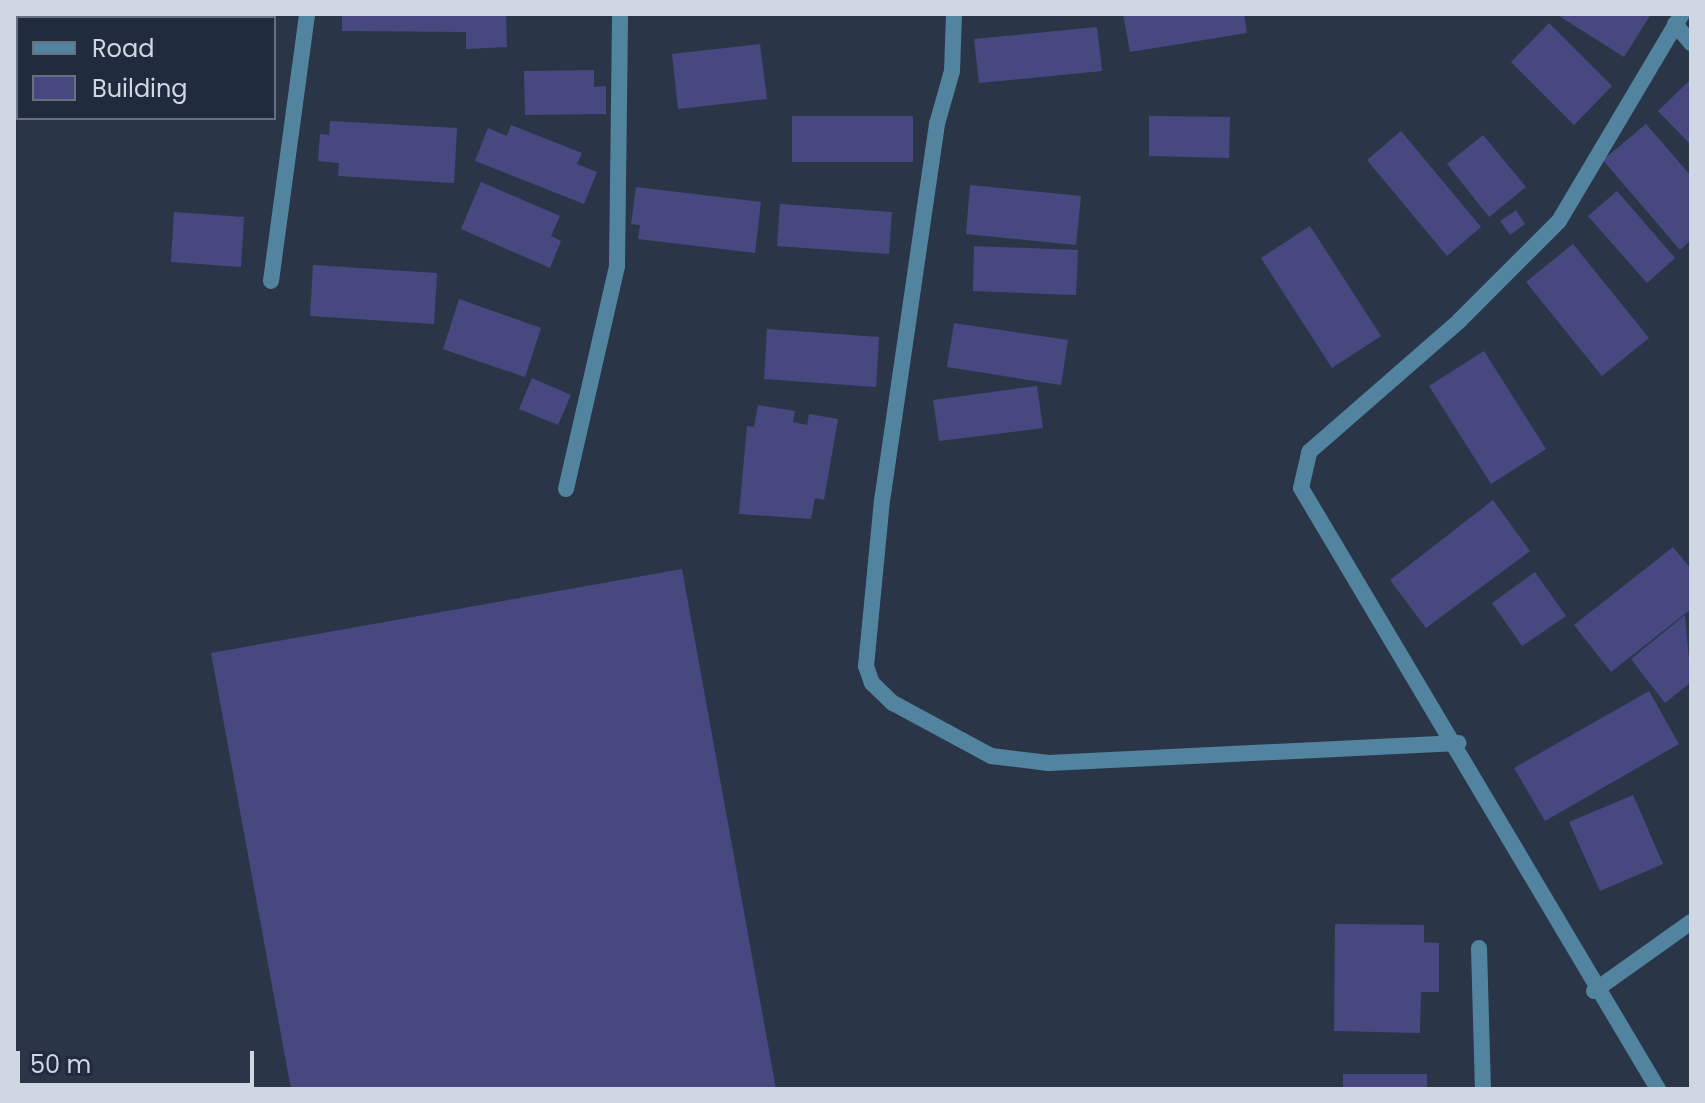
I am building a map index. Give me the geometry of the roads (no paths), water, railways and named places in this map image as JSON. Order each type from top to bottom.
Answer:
[{"type":"street","points":[[271,281],[307,14]]},
{"type":"street","points":[[566,489],[617,266],[620,14]]},
{"type":"street","points":[[954,14],[952,71],[937,124],[882,500],[866,666],[872,683],[893,703],[991,756],[1049,763],[1459,743]]},
{"type":"street","points":[[1658,1089],[1594,991],[1459,743],[1301,488],[1309,452],[1459,321],[1559,221],[1678,19]]},
{"type":"street","points":[[1678,19],[1691,43]]},
{"type":"street","points":[[1594,991],[1691,922]]},
{"type":"street","points":[[1479,948],[1483,1089]]}]
